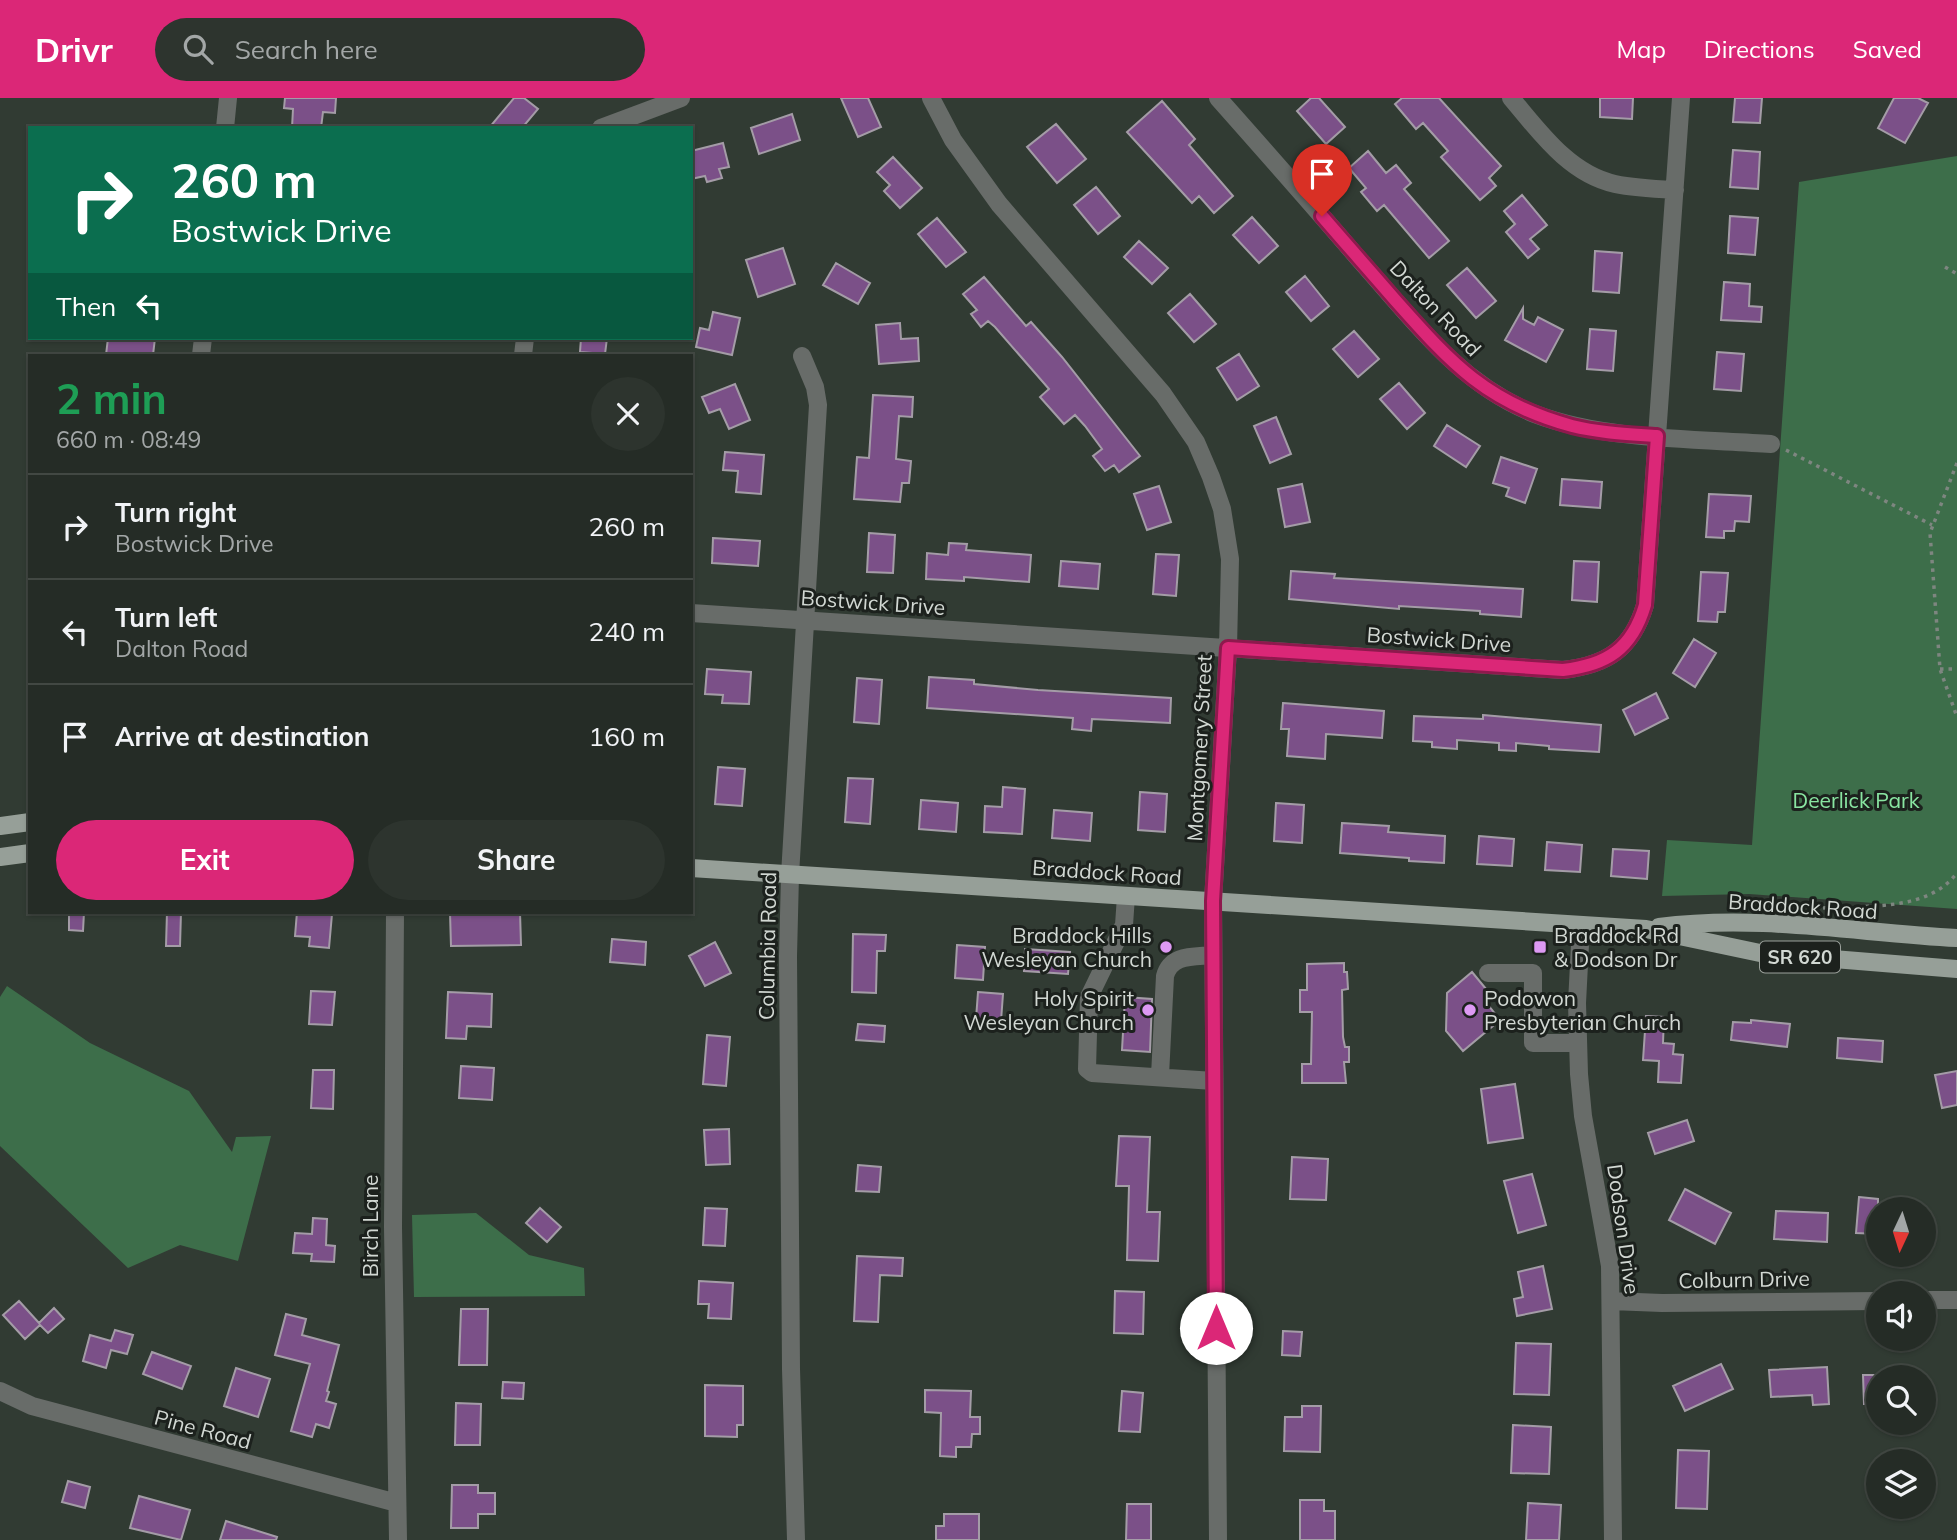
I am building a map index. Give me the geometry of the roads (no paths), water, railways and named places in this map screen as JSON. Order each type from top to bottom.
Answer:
[{"type":"main road","points":[[0,826],[28,822]]},
{"type":"main road","points":[[0,857],[28,853]]},
{"type":"main road","name":"Braddock Road","points":[[693,868],[1646,929],[1760,953],[1957,969]]},
{"type":"main road","name":"Braddock Road","points":[[1646,929],[1692,923],[1744,923],[1957,939]]},
{"type":"street","points":[[225,126],[228,98]]},
{"type":"street","points":[[605,126],[652,103],[681,98]]},
{"type":"street","name":"Montgomery Street","points":[[931,98],[953,140],[999,204],[1163,394],[1196,442],[1222,509],[1229,545],[1228,648],[1213,901],[1219,1540]]},
{"type":"street","name":"Dalton Road","points":[[1218,98],[1442,353],[1463,372],[1510,403],[1574,426],[1605,432],[1771,444]]},
{"type":"street","points":[[1511,98],[1553,147],[1572,163],[1598,178],[1624,186],[1675,190]]},
{"type":"street","name":"Bostwick Drive","points":[[693,613],[1563,670],[1585,668],[1606,660],[1630,639],[1640,622],[1645,605],[1681,98]]},
{"type":"street","name":"Columbia Road","points":[[796,1540],[791,1356],[788,956],[790,874],[818,405],[815,387],[802,356]]},
{"type":"street","points":[[1126,896],[1124,925],[1089,997],[1087,1069],[1091,1073],[1214,1081]]},
{"type":"street","name":"Birch Lane","points":[[395,914],[393,1227],[398,1540]]},
{"type":"street","name":"Dodson Drive","points":[[1581,925],[1577,1043],[1583,1116],[1610,1266],[1613,1540]]},
{"type":"street","points":[[1160,1076],[1167,967],[1185,957],[1213,956]]},
{"type":"street","points":[[1488,973],[1533,973],[1533,1043],[1577,1043]]},
{"type":"street","points":[[1936,1300],[1957,1300]]},
{"type":"street","name":"Colburn Drive","points":[[1611,1301],[1866,1301]]},
{"type":"street","name":"Pine Road","points":[[0,1391],[32,1406],[397,1503]]},
{"type":"place","name":"Braddock Hills Wesleyan Church","points":[[1166,947]]},
{"type":"place","name":"Braddock Rd & Dodson Dr","points":[[1540,947]]},
{"type":"place","name":"Holy Spirit Wesleyan Church","points":[[1148,1010]]},
{"type":"place","name":"Podowon Presbyterian Church","points":[[1470,1010]]},
{"type":"park label","name":"Deerlick Park","points":[[1856,800]]}]
